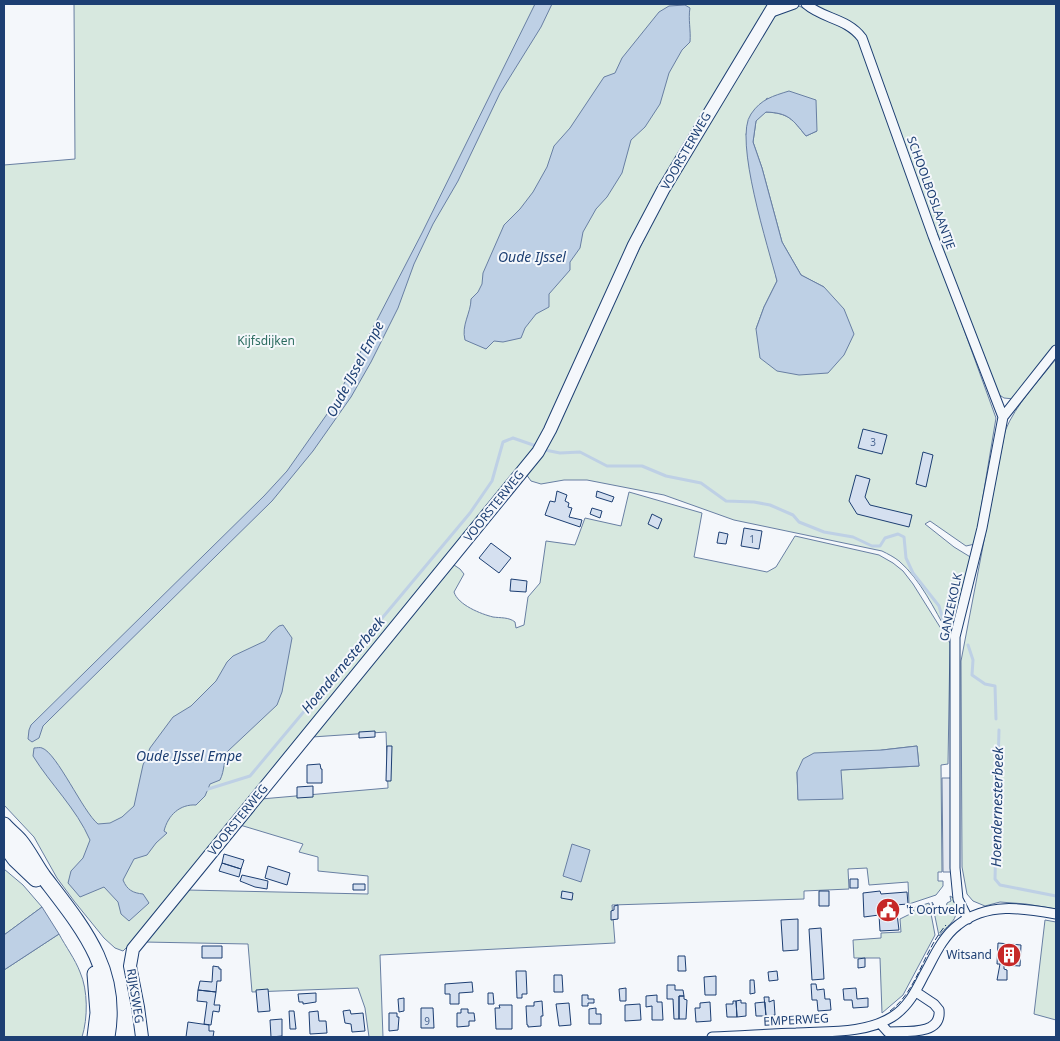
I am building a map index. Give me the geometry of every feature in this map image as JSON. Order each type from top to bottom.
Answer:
[{"type":"main road","points":[[4,825],[20,841],[65,909],[92,943],[100,961],[108,993],[110,1008],[107,1037]]},
{"type":"main road","points":[[4,844],[15,859],[65,909],[82,939],[94,971],[97,991],[98,1012],[95,1037]]},
{"type":"street","points":[[772,9],[794,4]]},
{"type":"street","name":"SCHOOLBOSLAANTJE","points":[[806,4],[815,11],[852,27],[862,38],[933,236],[1003,417]]},
{"type":"street","name":"VOORSTERWEG","points":[[131,955],[133,949],[188,881],[538,452],[550,430],[634,245],[663,190],[772,9]]},
{"type":"street","name":"GANZEKOLK","points":[[968,919],[958,899],[955,868],[955,638],[982,528],[1003,417],[1056,350]]},
{"type":"street","name":"EMPERWEG","points":[[712,1037],[864,1028],[880,1023],[902,1010],[916,992],[940,947],[956,926],[987,911],[1004,908],[1026,909],[1056,914]]},
{"type":"street","name":"RIJKSWEG","points":[[131,955],[130,966],[142,1037]]},
{"type":"street","points":[[880,1023],[888,1032],[931,1028],[938,1019],[939,1010],[934,1004],[916,992]]},
{"type":"green space","name":"Kijfsdijken","points":[[74,4],[772,4],[721,85],[535,450],[142,932],[123,951],[115,948],[104,938],[57,878],[34,837],[4,805],[4,165],[75,159]]},
{"type":"green space","points":[[811,4],[1056,4],[1056,345],[1014,399],[1004,398],[998,394],[936,236],[868,47],[839,18]]},
{"type":"green space","points":[[799,6],[855,33],[861,45],[996,418],[975,544],[966,546],[930,521],[925,524],[954,547],[972,558],[952,635],[948,633],[914,577],[899,561],[882,551],[734,520],[664,495],[587,480],[564,480],[541,484],[531,481],[526,474],[667,192],[775,13]],"holes":[[[767,98],[817,131],[806,136],[789,118],[780,114],[765,112],[756,121],[753,142],[782,242],[801,275],[824,287],[756,329],[777,281],[746,134]]]},
{"type":"green space","points":[[1056,359],[1056,909],[1000,902],[985,906],[973,901],[967,894],[962,867],[961,661],[1005,431],[1021,402]]},
{"type":"green space","points":[[629,492],[702,513],[694,557],[767,572],[776,567],[795,536],[879,555],[903,571],[950,643],[948,764],[941,765],[942,872],[938,872],[938,881],[943,881],[943,886],[936,895],[909,904],[908,882],[869,885],[867,868],[848,869],[849,889],[804,891],[804,899],[612,905],[615,943],[380,955],[383,1037],[369,1037],[365,1008],[358,988],[252,992],[248,944],[144,942],[187,890],[368,894],[368,876],[318,871],[318,857],[299,852],[303,844],[240,825],[261,799],[388,788],[386,732],[312,737],[454,565],[464,574],[454,592],[456,597],[465,605],[482,614],[513,620],[516,628],[524,625],[528,597],[540,583],[546,541],[575,545],[585,518],[621,526]],"holes":[[[917,746],[919,766],[841,770],[798,799],[797,772],[882,750]]]},
{"type":"green space","points":[[4,869],[23,885],[42,907],[4,935]]},
{"type":"green space","points":[[950,896],[955,899],[955,917],[939,936],[932,902],[935,907],[941,910],[946,908],[947,903],[951,901]]},
{"type":"green space","points":[[929,903],[935,935],[903,995],[882,1013],[880,958],[854,958],[853,940],[881,938],[881,933],[901,932],[900,919],[914,912],[913,908]]},
{"type":"green space","points":[[1045,920],[1056,922],[1056,1020],[1034,1014]]},
{"type":"green space","points":[[59,934],[78,967],[85,987],[86,1013],[82,1037],[4,1037],[4,970]]},
{"type":"shaded area","points":[[942,778],[952,778],[953,872],[943,872]]},
{"type":"water","points":[[535,4],[552,4],[541,27],[500,93],[458,181],[433,224],[414,264],[398,308],[351,397],[313,451],[272,501],[43,726],[39,738],[32,742],[28,739],[31,725],[264,496],[287,471],[332,407],[422,233]]},
{"type":"water","name":"Oude IJssel","points":[[685,5],[690,8],[690,42],[682,50],[669,73],[660,104],[645,127],[631,140],[622,173],[607,197],[596,209],[583,232],[580,248],[570,262],[570,270],[549,294],[549,307],[536,314],[525,328],[521,338],[503,342],[494,341],[486,349],[465,340],[464,329],[471,299],[478,292],[482,284],[483,273],[504,225],[533,192],[547,167],[554,146],[570,128],[604,77],[615,73],[622,58],[659,12],[669,6]]},
{"type":"water","points":[[789,91],[816,100],[817,131],[806,136],[789,118],[780,114],[766,112],[756,121],[753,142],[782,242],[801,275],[824,287],[844,309],[854,334],[844,355],[828,373],[799,375],[777,371],[760,358],[756,329],[777,281],[754,195],[746,146],[747,127],[751,114],[763,101]]},
{"type":"water","name":"Oude IJssel Empe","points":[[283,625],[292,638],[282,692],[277,705],[228,751],[220,780],[210,784],[205,796],[196,805],[185,806],[172,815],[164,831],[167,833],[147,855],[134,859],[123,880],[128,889],[143,894],[149,903],[129,921],[121,914],[118,902],[104,887],[80,897],[68,883],[71,871],[83,858],[90,840],[78,817],[33,756],[34,748],[42,748],[55,760],[85,808],[98,824],[110,823],[122,817],[134,806],[143,765],[150,748],[173,717],[191,706],[216,681],[227,662],[233,656],[265,641],[272,632]]},
{"type":"water","points":[[917,746],[919,766],[841,770],[843,799],[798,800],[797,772],[803,759],[814,753],[882,750]]},
{"type":"water","points":[[572,844],[590,850],[581,882],[563,876]]},
{"type":"water","points":[[42,907],[59,934],[4,970],[4,935]]},
{"type":"building","points":[[863,429],[887,435],[882,454],[858,448]]},
{"type":"building","points":[[923,452],[933,455],[926,487],[916,484]]},
{"type":"building","points":[[856,475],[870,479],[865,497],[870,505],[912,515],[909,527],[857,514],[849,501]]},
{"type":"building","points":[[557,491],[567,495],[565,501],[569,503],[568,507],[572,508],[569,517],[582,520],[580,527],[545,515],[550,501],[555,502]]},
{"type":"building","points":[[597,491],[614,497],[612,502],[596,497]]},
{"type":"building","points":[[592,508],[602,511],[600,518],[590,514]]},
{"type":"building","points":[[652,514],[662,519],[658,529],[648,524]]},
{"type":"building","points":[[744,528],[762,531],[759,549],[741,546]]},
{"type":"building","points":[[719,532],[728,534],[726,544],[717,543]]},
{"type":"building","points":[[491,543],[511,558],[499,573],[479,558]]},
{"type":"building","points":[[511,579],[527,581],[526,592],[510,591]]},
{"type":"building","points":[[375,731],[375,737],[359,738],[359,732]]},
{"type":"building","points":[[387,746],[392,746],[391,781],[386,781]]},
{"type":"building","points":[[320,764],[322,783],[307,783],[307,765]]},
{"type":"building","points":[[313,786],[313,797],[297,798],[297,787]]},
{"type":"building","points":[[224,854],[244,860],[241,869],[222,863]]},
{"type":"building","points":[[222,863],[241,869],[239,877],[219,871]]},
{"type":"building","points":[[268,866],[290,873],[287,885],[265,878]]},
{"type":"building","points":[[242,875],[268,881],[267,889],[240,881]]},
{"type":"building","points":[[850,879],[858,879],[858,888],[850,888]]},
{"type":"building","points":[[353,884],[365,884],[365,890],[353,890]]},
{"type":"building","points":[[562,891],[573,893],[572,900],[561,898]]},
{"type":"building","points":[[819,891],[829,891],[829,906],[819,906]]},
{"type":"building","points":[[880,891],[881,894],[907,892],[908,904],[895,905],[899,930],[880,931],[879,915],[864,917],[863,893]]},
{"type":"building","points":[[618,905],[618,919],[611,920],[611,911],[614,910],[614,906]]},
{"type":"building","points":[[798,919],[798,950],[783,951],[781,920]]},
{"type":"building","points":[[821,928],[824,979],[812,980],[809,929]]},
{"type":"building","name":"Witsand","points":[[998,943],[1021,945],[1020,966],[1004,965],[1004,969],[1007,970],[1007,980],[997,980],[1000,964],[997,964]]},
{"type":"building","points":[[202,946],[222,946],[222,958],[202,958]]},
{"type":"building","points":[[678,956],[685,956],[686,971],[678,971]]},
{"type":"building","points":[[865,958],[865,967],[858,968],[858,959]]},
{"type":"building","points":[[213,966],[221,969],[221,981],[217,981],[216,992],[198,990],[200,981],[212,982]]},
{"type":"building","points":[[516,971],[526,971],[527,994],[522,994],[522,998],[517,998]]},
{"type":"building","points":[[777,971],[778,980],[769,981],[768,972]]},
{"type":"building","points":[[554,975],[562,975],[563,992],[554,992]]},
{"type":"building","points":[[716,976],[716,995],[705,995],[704,977]]},
{"type":"building","points":[[750,980],[754,980],[755,993],[750,994]]},
{"type":"building","points":[[472,982],[473,992],[459,993],[459,1004],[450,1004],[450,994],[445,994],[445,984]]},
{"type":"building","points":[[811,984],[816,984],[817,990],[824,989],[825,999],[830,999],[831,1010],[818,1011],[817,1000],[812,1000]]},
{"type":"building","points":[[667,985],[675,985],[675,990],[683,990],[684,996],[679,996],[679,1019],[674,1019],[673,999],[667,999]]},
{"type":"building","points":[[626,988],[626,1001],[620,1001],[619,989]]},
{"type":"building","points":[[856,988],[857,999],[868,998],[868,1007],[853,1008],[852,1000],[844,1000],[843,989]]},
{"type":"building","points":[[268,989],[270,1011],[258,1012],[256,990]]},
{"type":"building","points":[[198,990],[216,992],[214,1005],[220,1005],[219,1012],[213,1011],[211,1025],[204,1024],[207,1002],[197,1001]]},
{"type":"building","points":[[316,993],[316,1002],[303,1004],[303,1002],[299,1002],[298,994]]},
{"type":"building","points":[[488,993],[493,993],[494,1004],[488,1004]]},
{"type":"building","points":[[582,995],[588,995],[588,999],[594,999],[594,1003],[582,1006]]},
{"type":"building","points":[[657,995],[657,1002],[662,1002],[663,1020],[652,1020],[652,1006],[646,1007],[646,996]]},
{"type":"building","points":[[679,996],[684,996],[684,999],[687,1000],[686,1019],[679,1019]]},
{"type":"building","points":[[764,997],[769,997],[769,1002],[774,1000],[775,1015],[766,1016]]},
{"type":"building","points":[[404,998],[404,1011],[399,1012],[398,999]]},
{"type":"building","points":[[741,1000],[741,1003],[746,1003],[746,1016],[737,1017],[736,1001]]},
{"type":"building","points":[[542,1001],[543,1016],[541,1016],[541,1026],[528,1027],[526,1006],[534,1006],[534,1002]]},
{"type":"building","points":[[733,1001],[736,1001],[737,1017],[727,1017],[726,1004],[733,1004]]},
{"type":"building","points":[[710,1002],[711,1021],[696,1022],[695,1008],[700,1008],[700,1003]]},
{"type":"building","points":[[765,1002],[766,1016],[756,1016],[755,1003]]},
{"type":"building","points":[[569,1003],[571,1025],[559,1026],[556,1004]]},
{"type":"building","points":[[640,1004],[641,1020],[625,1021],[625,1005]]},
{"type":"building","points":[[499,1005],[512,1005],[512,1029],[496,1029],[495,1008],[500,1008]]},
{"type":"building","points":[[421,1008],[433,1008],[434,1028],[421,1028]]},
{"type":"building","points":[[596,1008],[596,1014],[601,1014],[601,1024],[589,1024],[589,1009]]},
{"type":"building","points":[[461,1009],[468,1009],[468,1013],[474,1013],[475,1021],[469,1021],[469,1026],[457,1027],[457,1013],[461,1013]]},
{"type":"building","points":[[350,1010],[351,1014],[363,1013],[365,1031],[352,1032],[351,1024],[345,1023],[343,1011]]},
{"type":"building","points":[[289,1011],[294,1011],[296,1029],[290,1029]]},
{"type":"building","points":[[318,1011],[319,1021],[326,1021],[327,1033],[310,1034],[309,1012]]},
{"type":"building","points":[[389,1013],[397,1013],[397,1017],[399,1017],[398,1030],[389,1031]]},
{"type":"building","points":[[282,1019],[282,1036],[271,1037],[270,1020]]},
{"type":"building","points":[[188,1022],[209,1025],[209,1031],[214,1031],[213,1037],[186,1037]]},
{"type":"waterway","name":"Hoendernesterbeek","points":[[205,790],[250,776],[470,513],[492,481],[503,442],[513,438],[536,446]]},
{"type":"waterway","points":[[545,450],[560,453],[580,452],[607,466],[642,466],[666,476],[701,483],[726,501],[754,502],[770,505],[793,515],[799,522],[824,532],[853,537],[872,546],[880,546],[885,538],[898,534],[904,537],[906,558],[913,573],[939,606],[943,620],[950,630]]},
{"type":"waterway","name":"Hoendernesterbeek","points":[[968,645],[973,660],[972,675],[985,684],[995,686],[996,719]]},
{"type":"waterway","name":"Hoendernesterbeek","points":[[999,730],[995,879],[1000,885],[1056,896]]},
{"type":"fence","points":[[890,1011],[907,992],[931,946],[946,925]]},
{"type":"place","name":"'t Oortveld","points":[[888,910]]},
{"type":"place","name":"Witsand","points":[[1009,955]]}]
